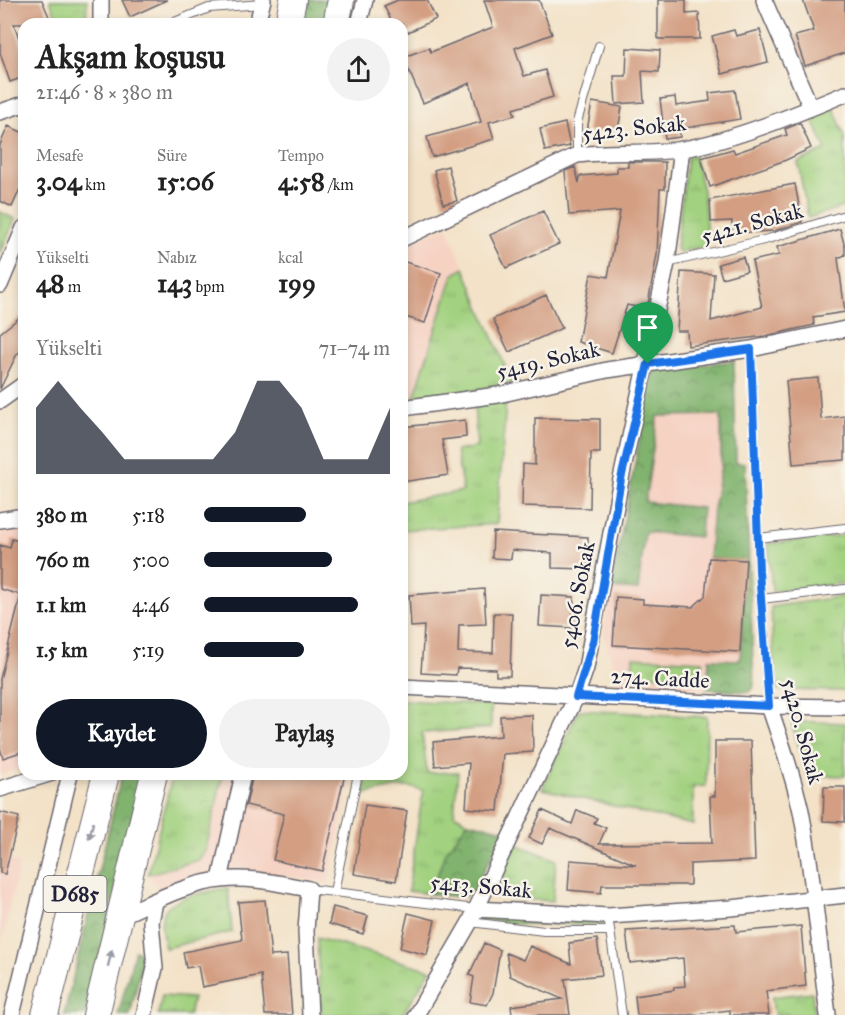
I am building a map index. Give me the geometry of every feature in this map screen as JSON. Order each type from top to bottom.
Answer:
[{"type":"highway","points":[[289,18],[293,0]]},
{"type":"highway","points":[[337,18],[341,0]]},
{"type":"highway","name":"D685","points":[[45,1015],[104,780]]},
{"type":"highway","name":"D685","points":[[96,1015],[153,780]]},
{"type":"street","points":[[100,18],[101,0]]},
{"type":"street","points":[[360,18],[365,0]]},
{"type":"street","points":[[764,0],[811,108]]},
{"type":"street","points":[[258,18],[262,2]]},
{"type":"street","name":"5423. Sokak","points":[[408,236],[577,156],[602,152],[682,149],[811,108],[845,94]]},
{"type":"street","points":[[0,112],[18,106]]},
{"type":"street","name":"5406. Sokak","points":[[416,1015],[473,916],[576,697],[593,642],[621,479],[648,364],[668,263],[682,149]]},
{"type":"street","points":[[0,285],[18,242]]},
{"type":"street","name":"5419. Sokak","points":[[408,407],[498,395],[607,370],[751,349],[845,329]]},
{"type":"street","points":[[0,401],[18,388]]},
{"type":"street","points":[[0,520],[18,517]]},
{"type":"street","name":"274. Cadde","points":[[408,687],[769,706],[845,707]]},
{"type":"street","name":"5420. Sokak","points":[[769,706],[785,750],[800,810],[815,899],[828,1015]]},
{"type":"street","points":[[0,789],[30,780]]},
{"type":"street","points":[[12,1015],[69,780]]},
{"type":"street","points":[[220,880],[242,780]]},
{"type":"street","name":"5413. Sokak","points":[[120,916],[220,880],[243,879],[309,889]]},
{"type":"street","points":[[309,889],[306,931],[310,1015]]},
{"type":"street","name":"5413. Sokak","points":[[473,916],[609,923],[845,895]]},
{"type":"street","points":[[144,1015],[155,969],[151,922],[154,902]]},
{"type":"lane","points":[[185,18],[209,8],[262,2]]},
{"type":"lane","points":[[577,156],[576,122],[599,46]]},
{"type":"lane","name":"5421. Sokak","points":[[668,263],[768,239],[845,215]]},
{"type":"lane","name":"5420. Sokak","points":[[751,349],[761,599],[769,706]]},
{"type":"lane","points":[[758,538],[845,528]]},
{"type":"lane","points":[[761,599],[845,589]]},
{"type":"lane","points":[[334,892],[357,780]]},
{"type":"lane","name":"5413. Sokak","points":[[309,889],[473,916]]},
{"type":"lane","points":[[609,923],[622,1015]]},
{"type":"shaded area","points":[[447,226],[464,268],[452,275],[414,398],[408,398],[408,244]]},
{"type":"shaded area","points":[[734,361],[736,463],[745,463],[754,686],[749,692],[619,683],[604,637],[604,627],[653,370]]},
{"type":"shaded area","points":[[18,529],[18,770],[0,775],[0,532]]},
{"type":"shaded area","points":[[172,780],[350,780],[329,883],[267,874],[205,876],[159,889],[148,874]]},
{"type":"shaded area","points":[[0,858],[20,863],[0,948]]},
{"type":"green space","points":[[50,0],[87,0],[86,18],[57,18]]},
{"type":"green space","points":[[309,0],[330,0],[326,18],[304,18]]},
{"type":"green space","points":[[834,108],[845,137],[845,206],[808,218],[798,162],[826,150],[811,116]]},
{"type":"green space","points":[[694,154],[703,191],[708,246],[679,252],[676,248],[687,158]]},
{"type":"green space","points":[[0,212],[15,219],[0,255]]},
{"type":"green space","points":[[464,268],[512,383],[463,393],[414,398],[453,275]]},
{"type":"green space","points":[[734,361],[736,463],[745,463],[754,686],[749,692],[707,689],[709,659],[740,660],[746,561],[709,558],[713,509],[721,466],[721,415],[658,416],[645,502],[702,508],[700,537],[645,532],[638,590],[611,588],[653,370]]},
{"type":"green space","points":[[506,400],[497,524],[408,530],[408,501],[463,491],[456,451],[477,447],[474,404]]},
{"type":"green space","points":[[845,535],[845,583],[772,591],[768,544]]},
{"type":"green space","points":[[845,596],[845,691],[775,690],[771,607]]},
{"type":"green space","points":[[633,657],[703,661],[702,677],[632,674]]},
{"type":"green space","points":[[408,700],[491,705],[491,728],[422,733],[427,773],[458,772],[454,814],[468,822],[445,853],[431,894],[408,891],[423,791],[401,787],[364,794],[366,780],[408,780]]},
{"type":"green space","points":[[579,710],[707,717],[706,786],[693,787],[693,825],[542,789]]},
{"type":"green space","points":[[791,721],[845,723],[845,776],[807,775]]},
{"type":"green space","points":[[121,780],[143,780],[85,1015],[64,1015]]},
{"type":"green space","points":[[172,780],[222,780],[206,849],[199,860],[148,874]]},
{"type":"green space","points":[[468,822],[505,830],[473,892],[463,897],[431,894],[445,853]]},
{"type":"green space","points":[[516,844],[556,860],[553,901],[506,898],[496,893],[496,886]]},
{"type":"green space","points":[[228,888],[232,932],[165,948],[162,919],[169,905],[194,895]]},
{"type":"green space","points":[[480,914],[603,921],[603,925],[515,924],[479,919]]},
{"type":"green space","points":[[317,938],[431,970],[402,1015],[321,1015]]},
{"type":"green space","points":[[135,950],[144,955],[130,1015],[118,1015]]},
{"type":"green space","points":[[812,992],[814,1015],[774,1015],[772,997]]},
{"type":"green space","points":[[162,996],[193,998],[189,1015],[158,1015]]},
{"type":"building","points":[[0,0],[42,0],[50,18],[18,18],[18,24],[14,24],[18,35],[18,79],[10,82],[0,53]]},
{"type":"building","points":[[122,0],[167,0],[130,17]]},
{"type":"building","points":[[398,0],[427,0],[436,19],[408,32],[408,18],[390,18],[384,6]]},
{"type":"building","points":[[484,0],[539,0],[552,34],[515,48],[524,76],[545,70],[553,97],[513,109],[515,115],[489,122],[494,139],[432,157],[427,137],[481,122],[470,83],[423,103],[408,68],[408,55],[429,48],[431,52],[493,27]]},
{"type":"building","points":[[658,0],[686,0],[686,14],[699,13],[700,39],[658,39]]},
{"type":"building","points":[[803,0],[845,0],[845,53],[805,66],[795,36],[814,31]]},
{"type":"building","points":[[734,30],[736,36],[760,30],[768,62],[722,74],[712,36]]},
{"type":"building","points":[[627,48],[660,50],[659,72],[642,71],[644,102],[616,104],[614,76],[626,76]]},
{"type":"building","points":[[735,90],[740,119],[679,129],[680,137],[665,139],[660,99],[675,97],[676,106],[710,101],[709,93]]},
{"type":"building","points":[[592,102],[622,107],[617,136],[587,131]]},
{"type":"building","points":[[565,123],[570,146],[545,151],[540,129]]},
{"type":"building","points":[[800,123],[811,148],[786,160],[710,187],[701,158],[733,149],[735,153],[787,135],[785,129]]},
{"type":"building","points":[[8,126],[18,130],[18,194],[12,207],[0,201],[0,145]]},
{"type":"building","points":[[628,162],[665,162],[665,189],[660,189],[657,255],[647,309],[627,305],[612,353],[578,342],[591,274],[608,277],[620,211],[569,215],[565,171],[575,167],[579,183],[580,176],[617,173],[617,167],[628,167]]},
{"type":"building","points":[[448,166],[457,201],[443,204],[434,170]]},
{"type":"building","points":[[795,184],[802,222],[774,231],[732,233],[732,221],[711,222],[710,200]]},
{"type":"building","points":[[543,211],[559,244],[506,268],[490,235]]},
{"type":"building","points":[[840,229],[845,247],[845,255],[838,258],[845,312],[813,317],[814,325],[765,336],[688,346],[687,331],[677,331],[681,272],[714,274],[711,321],[737,314],[762,307],[752,261],[779,255],[777,247]]},
{"type":"building","points":[[743,257],[747,271],[722,278],[718,264]]},
{"type":"building","points":[[408,263],[441,273],[425,323],[408,318]]},
{"type":"building","points":[[546,295],[562,328],[509,352],[493,319]]},
{"type":"building","points":[[18,319],[18,353],[0,389],[0,333]]},
{"type":"building","points":[[818,378],[821,419],[845,416],[845,460],[793,464],[786,381]]},
{"type":"building","points":[[535,418],[600,419],[600,453],[591,453],[590,508],[522,506],[523,464],[535,465]]},
{"type":"building","points":[[465,420],[466,437],[442,440],[448,475],[408,481],[408,426]]},
{"type":"building","points":[[493,532],[588,537],[587,569],[552,568],[552,553],[512,550],[511,559],[492,558]]},
{"type":"building","points":[[12,539],[18,540],[18,594],[0,589],[0,545],[10,548]]},
{"type":"building","points":[[709,558],[746,560],[740,652],[613,645],[616,597],[643,599],[643,604],[693,607],[705,596]]},
{"type":"building","points":[[484,589],[486,624],[459,625],[458,652],[493,653],[494,613],[512,613],[510,676],[496,676],[496,669],[457,668],[456,675],[421,673],[424,626],[411,627],[409,595]]},
{"type":"building","points":[[541,595],[574,597],[572,628],[539,626]]},
{"type":"building","points":[[18,607],[18,753],[3,758],[0,748],[0,679]]},
{"type":"building","points":[[532,715],[533,752],[503,754],[498,811],[466,808],[469,763],[435,766],[433,742],[501,736],[500,716]]},
{"type":"building","points":[[715,741],[751,741],[755,861],[690,864],[690,885],[602,885],[601,893],[568,890],[570,860],[636,865],[550,828],[542,844],[529,838],[542,810],[572,824],[577,810],[597,818],[594,823],[606,828],[599,844],[712,843],[710,796],[715,796]]},
{"type":"building","points":[[252,780],[344,780],[322,871],[273,860],[284,814],[246,805]]},
{"type":"building","points":[[824,787],[845,787],[845,822],[823,821]]},
{"type":"building","points":[[365,805],[407,811],[396,881],[354,874]]},
{"type":"building","points":[[0,812],[19,817],[5,874],[0,873]]},
{"type":"building","points":[[265,900],[271,956],[287,955],[292,1015],[265,1015],[261,975],[202,987],[198,966],[186,968],[183,952],[242,940],[238,902]]},
{"type":"building","points":[[333,907],[368,916],[363,934],[329,924]]},
{"type":"building","points":[[408,913],[435,920],[427,955],[400,948]]},
{"type":"building","points":[[735,925],[736,932],[801,926],[806,986],[766,991],[769,1015],[730,1015],[730,1010],[687,1015],[637,1015],[635,996],[685,986],[683,958],[630,963],[626,931]]},
{"type":"building","points":[[597,939],[602,975],[565,979],[570,1015],[512,1015],[511,1006],[562,999],[510,976],[506,953],[523,960],[530,946],[571,964],[569,943]]},
{"type":"building","points":[[484,943],[500,950],[493,993],[487,1005],[470,1002],[474,977],[469,975]]},
{"type":"route","points":[[751,349],[759,571],[765,684],[769,706],[576,697],[593,642],[621,479],[648,364],[751,349]]}]
